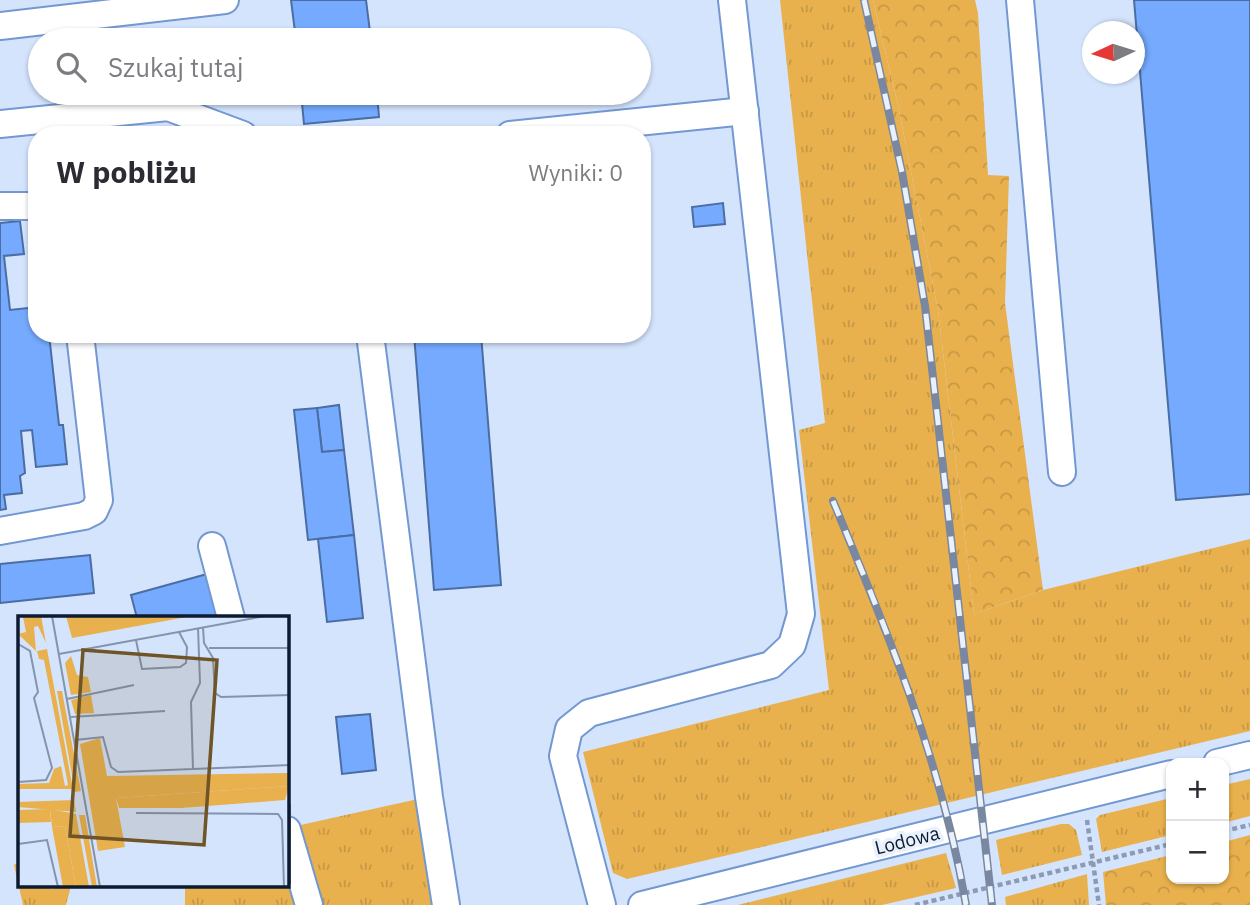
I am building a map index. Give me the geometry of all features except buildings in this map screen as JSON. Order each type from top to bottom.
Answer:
[{"type":"street","points":[[0,26],[225,0]]},
{"type":"street","points":[[603,905],[563,756],[569,729],[589,713],[771,665],[792,645],[801,614],[732,0]]},
{"type":"street","points":[[1020,0],[1062,472]]},
{"type":"street","points":[[0,124],[168,107],[219,126]]},
{"type":"street","points":[[598,126],[745,111]]},
{"type":"street","points":[[0,206],[28,206]]},
{"type":"street","points":[[0,531],[84,516],[94,511],[99,500],[81,343]]},
{"type":"street","points":[[371,343],[429,797],[446,905]]},
{"type":"street","points":[[212,546],[230,616]]},
{"type":"street","points":[[1229,760],[1250,755]]},
{"type":"street","name":"Lodowa","points":[[642,905],[1166,775]]},
{"type":"street","points":[[289,837],[309,905]]},
{"type":"path","points":[[1082,795],[1099,905]]},
{"type":"path","points":[[1229,830],[1250,825]]},
{"type":"path","points":[[915,905],[1166,845]]},
{"type":"green space","points":[[780,0],[873,0],[898,105],[938,310],[974,614],[1043,590],[1250,539],[1250,731],[627,879],[613,873],[583,752],[829,690],[799,430],[825,423]]},
{"type":"green space","points":[[873,0],[975,0],[988,175],[1009,176],[1005,303],[1043,590],[974,614],[938,310],[898,105]]},
{"type":"green space","points":[[1250,779],[1250,816],[1229,822],[1229,784]]},
{"type":"green space","points":[[418,799],[435,905],[317,905],[296,826]]},
{"type":"green space","points":[[1166,799],[1166,836],[1102,852],[1096,819],[1100,815]]},
{"type":"green space","points":[[1069,824],[1076,830],[1082,855],[1002,875],[996,840]]},
{"type":"green space","points":[[1250,835],[1250,905],[1106,905],[1103,872],[1166,856],[1166,884],[1229,884],[1229,841]]},
{"type":"green space","points":[[946,853],[956,888],[882,905],[738,905]]},
{"type":"green space","points":[[18,862],[18,883],[14,865]]},
{"type":"green space","points":[[289,868],[299,905],[185,905],[185,888],[289,888]]},
{"type":"green space","points":[[1087,874],[1089,905],[1006,905],[1005,897]]},
{"type":"green space","points":[[19,888],[70,888],[66,905],[23,905]]},
{"type":"railway","points":[[864,0],[902,172],[925,306],[992,905]]},
{"type":"railway","points":[[833,501],[893,649],[928,750],[956,852],[966,905]]}]
